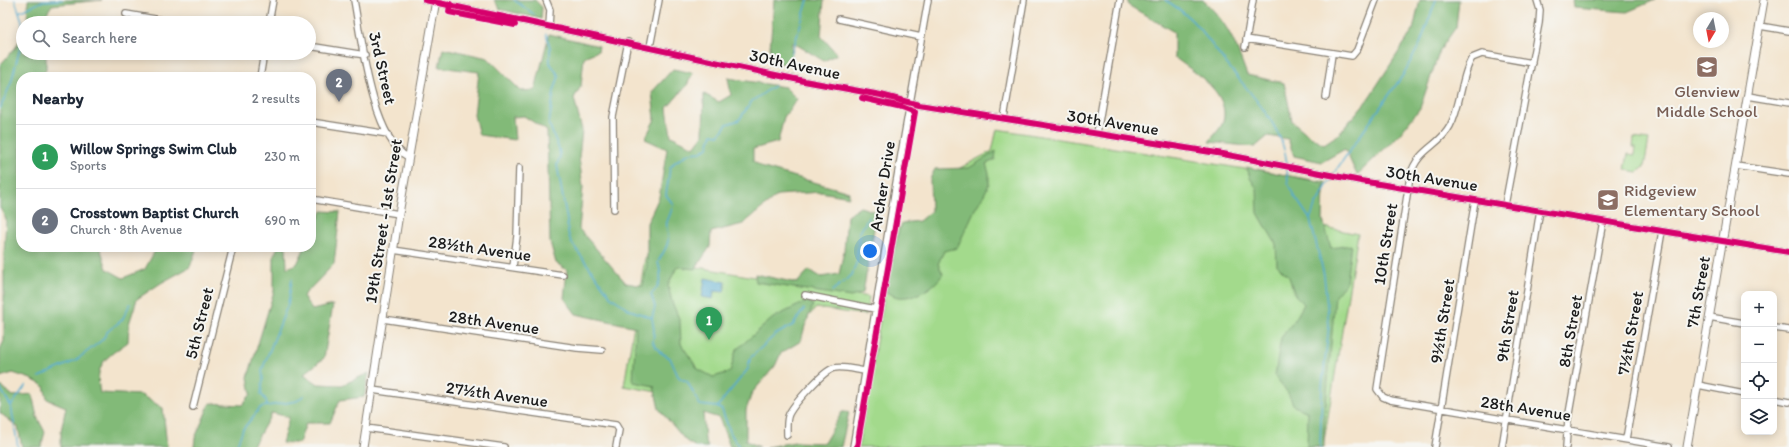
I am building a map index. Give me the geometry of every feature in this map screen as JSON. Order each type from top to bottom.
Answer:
[{"type":"main road","name":"7th Street","points":[[1687,447],[1764,0]]},
{"type":"main road","name":"19th Street - 1st Street","points":[[363,447],[398,214],[436,1]]},
{"type":"street","points":[[270,16],[273,0]]},
{"type":"street","name":"3rd Street","points":[[354,0],[374,102],[388,134],[399,151],[408,157]]},
{"type":"street","name":"30th Avenue","points":[[424,0],[436,1],[910,102],[1230,155],[1310,172],[1408,189],[1789,252]]},
{"type":"street","points":[[546,0],[550,10],[549,26]]},
{"type":"street","points":[[650,47],[659,0]]},
{"type":"street","name":"Archer Drive","points":[[853,447],[928,0]]},
{"type":"street","points":[[1004,118],[1024,0]]},
{"type":"street","points":[[1097,133],[1120,0]]},
{"type":"street","points":[[1245,47],[1253,0]]},
{"type":"street","points":[[1246,39],[1352,56],[1357,50],[1376,0]]},
{"type":"street","points":[[1505,205],[1540,15],[1537,0]]},
{"type":"street","points":[[126,14],[138,16]]},
{"type":"street","points":[[839,19],[921,37]]},
{"type":"street","points":[[1760,26],[1789,31]]},
{"type":"street","points":[[614,209],[614,117],[628,42]]},
{"type":"street","points":[[316,47],[365,55]]},
{"type":"street","points":[[1326,97],[1332,54]]},
{"type":"street","name":"10th Street","points":[[1380,394],[1377,389],[1377,381],[1412,169],[1420,156],[1439,140],[1450,125],[1457,110],[1471,59],[1474,56],[1482,54],[1532,63]]},
{"type":"street","points":[[261,72],[263,60]]},
{"type":"street","points":[[1748,96],[1789,103]]},
{"type":"street","points":[[316,123],[388,134]]},
{"type":"street","points":[[1736,166],[1789,174]]},
{"type":"street","points":[[513,267],[517,245],[519,168]]},
{"type":"street","points":[[316,200],[398,214]]},
{"type":"street","name":"9½th Street","points":[[1435,447],[1475,200]]},
{"type":"street","name":"9th Street","points":[[1502,447],[1540,210]]},
{"type":"street","name":"8th Street","points":[[1566,447],[1603,221]]},
{"type":"street","name":"7½th Street","points":[[1626,439],[1662,231]]},
{"type":"street","name":"28½th Avenue","points":[[393,250],[563,275]]},
{"type":"street","name":"5th Street","points":[[193,407],[232,252]]},
{"type":"street","points":[[805,295],[875,309]]},
{"type":"street","points":[[1709,317],[1741,322]]},
{"type":"street","name":"28th Avenue","points":[[383,319],[577,348],[602,350]]},
{"type":"street","points":[[1777,328],[1789,330]]},
{"type":"street","points":[[786,435],[788,416],[793,408],[807,391],[828,371],[832,368],[865,371]]},
{"type":"street","points":[[1698,385],[1741,393]]},
{"type":"street","name":"27½th Avenue","points":[[372,390],[612,424],[618,427],[619,430],[616,447]]},
{"type":"street","name":"28th Avenue","points":[[1380,394],[1390,400],[1669,447]]},
{"type":"street","points":[[1777,400],[1789,402]]},
{"type":"street","points":[[366,428],[504,447]]},
{"type":"green space","points":[[28,0],[102,0],[52,5],[45,16],[27,16]]},
{"type":"green space","points":[[494,0],[535,0],[542,7],[541,19],[500,9]]},
{"type":"green space","points":[[774,0],[824,0],[821,36],[837,54],[824,61],[792,42],[791,66],[769,60]]},
{"type":"green space","points":[[1128,0],[1203,0],[1219,17],[1230,34],[1247,75],[1284,83],[1292,121],[1311,137],[1324,144],[1339,134],[1368,99],[1413,30],[1420,0],[1459,0],[1456,27],[1440,50],[1420,108],[1399,135],[1357,175],[1345,149],[1322,162],[1294,156],[1288,139],[1268,136],[1255,147],[1209,142],[1223,122],[1224,111],[1216,92],[1200,76],[1174,57],[1174,32],[1128,5]]},
{"type":"green space","points":[[1573,0],[1655,0],[1627,12],[1574,8]]},
{"type":"green space","points":[[549,34],[599,46],[598,51],[584,57],[581,86],[574,98],[582,130],[579,157],[583,187],[579,229],[626,283],[643,286],[647,264],[647,223],[659,197],[667,149],[645,139],[655,119],[652,92],[673,69],[693,73],[687,85],[667,108],[671,136],[694,147],[703,135],[704,94],[719,102],[731,95],[728,78],[785,87],[797,99],[784,117],[778,142],[753,149],[753,161],[764,168],[849,192],[849,197],[821,192],[778,195],[743,224],[711,232],[710,247],[695,269],[677,267],[668,285],[672,302],[680,321],[681,344],[698,369],[713,377],[730,372],[736,350],[773,318],[807,301],[813,305],[801,341],[781,353],[775,366],[752,393],[746,410],[746,441],[760,447],[730,447],[719,418],[703,413],[705,440],[708,447],[696,447],[686,441],[659,409],[654,386],[633,382],[636,327],[576,314],[564,298],[567,270],[556,263],[550,242],[547,131],[524,116],[513,117],[515,140],[479,135],[474,115],[479,72],[439,67],[443,48],[488,58],[521,91],[535,90]]},
{"type":"green space","points":[[16,47],[16,60],[46,60],[45,72],[16,72],[16,252],[102,252],[107,269],[123,278],[145,269],[154,252],[195,252],[190,267],[161,283],[137,299],[129,324],[128,342],[108,357],[100,368],[100,393],[141,395],[163,408],[167,447],[61,447],[61,431],[66,407],[47,399],[44,386],[31,379],[13,373],[0,377],[0,349],[4,341],[4,254],[6,219],[0,208],[0,65]]},
{"type":"green space","points":[[997,129],[1326,182],[1319,226],[1358,234],[1323,447],[858,447],[896,228],[919,232],[936,219],[943,177],[992,151]]},
{"type":"green space","points":[[1634,138],[1649,140],[1644,167],[1638,172],[1625,170],[1628,154],[1635,155],[1636,147],[1633,147]]},
{"type":"green space","points":[[996,151],[995,160],[986,164],[989,173],[989,184],[976,207],[957,248],[944,251],[938,264],[943,274],[935,284],[924,292],[911,296],[897,297],[886,292],[897,236],[902,223],[919,221],[931,211],[930,179],[935,169],[969,168]]},
{"type":"green space","points":[[1247,167],[1324,183],[1323,220],[1331,248],[1351,245],[1346,283],[1335,296],[1324,430],[1324,447],[1307,447],[1308,412],[1294,406],[1288,393],[1275,376],[1281,338],[1296,318],[1304,304],[1295,295],[1289,277],[1277,265],[1276,244],[1258,213],[1257,189],[1250,178]]},
{"type":"green space","points":[[860,207],[877,212],[863,293],[851,297],[756,282],[755,274],[797,283],[809,270],[821,277],[839,274],[844,251],[847,216]]},
{"type":"green space","points":[[322,211],[340,212],[334,264],[303,296],[312,310],[333,305],[324,358],[304,374],[318,384],[342,385],[369,373],[364,397],[340,400],[330,423],[306,423],[299,443],[282,443],[289,417],[272,413],[254,444],[250,447],[194,447],[195,438],[210,403],[242,405],[251,394],[248,377],[274,291],[274,255],[276,252],[286,252],[287,268],[297,264],[303,252],[316,252],[316,224]]},
{"type":"green space","points":[[645,258],[869,297],[866,315],[816,308],[728,405],[624,386]]},
{"type":"green space","points":[[1,386],[13,396],[32,394],[37,417],[45,432],[41,447],[22,447],[18,427],[0,413]]},
{"type":"green space","points":[[842,412],[849,412],[841,447],[766,447],[795,442],[824,443]]},
{"type":"water","points":[[705,278],[726,282],[724,292],[714,291],[713,299],[702,297]]},
{"type":"waterway","points":[[15,0],[20,16]]},
{"type":"waterway","points":[[19,12],[43,1],[62,0]]},
{"type":"waterway","points":[[514,0],[535,15]]},
{"type":"waterway","points":[[790,59],[808,0]]},
{"type":"waterway","points":[[1165,0],[1184,13],[1199,28],[1264,110],[1279,136],[1284,149],[1287,164]]},
{"type":"waterway","points":[[1334,173],[1403,75],[1420,44],[1436,0]]},
{"type":"waterway","points":[[546,34],[550,47],[550,63],[559,76],[554,91],[549,124],[559,149],[560,157],[557,165],[571,242],[611,297],[630,310],[652,318]]},
{"type":"waterway","points":[[0,109],[11,83],[17,60]]},
{"type":"waterway","points":[[739,447],[731,434],[722,410],[717,407],[700,405],[687,381],[678,376],[670,358],[660,352],[653,343],[654,330],[652,318],[655,307],[651,294],[657,287],[660,280],[658,262],[668,242],[667,222],[673,204],[666,195],[670,168],[675,162],[689,153],[701,152],[708,147],[712,134],[719,135],[727,124],[739,120],[752,101],[774,86]]},
{"type":"waterway","points":[[1287,168],[1288,183],[1293,194],[1310,219]]},
{"type":"waterway","points":[[1320,447],[1322,387],[1329,325],[1324,275],[1310,219],[1315,206],[1332,177]]},
{"type":"waterway","points":[[832,291],[852,275],[857,261],[859,234],[869,216]]},
{"type":"waterway","points":[[267,406],[266,400],[261,394],[263,379],[262,370],[288,304],[292,279]]},
{"type":"waterway","points":[[39,377],[75,361],[102,340],[108,331],[122,320],[130,304]]},
{"type":"waterway","points":[[717,407],[748,369],[750,358],[775,335],[793,325],[804,309]]},
{"type":"waterway","points":[[11,406],[26,385]]},
{"type":"waterway","points":[[0,388],[11,406],[18,447]]},
{"type":"waterway","points":[[236,447],[243,429],[261,407],[297,401],[304,395]]},
{"type":"cycle path","points":[[425,0],[804,81],[881,95],[919,105],[1223,154],[1361,181],[1789,252]]},
{"type":"cycle path","points":[[450,4],[449,12],[515,25]]},
{"type":"cycle path","points":[[857,447],[915,112],[902,107],[862,98]]},
{"type":"place","name":"Glenview Middle School","points":[[1707,67]]},
{"type":"place","name":"Crosstown Baptist Church","points":[[339,102]]},
{"type":"place","name":"Ridgeview Elementary School","points":[[1608,200]]},
{"type":"place","name":"Willow Springs Swim Club","points":[[709,340]]}]
